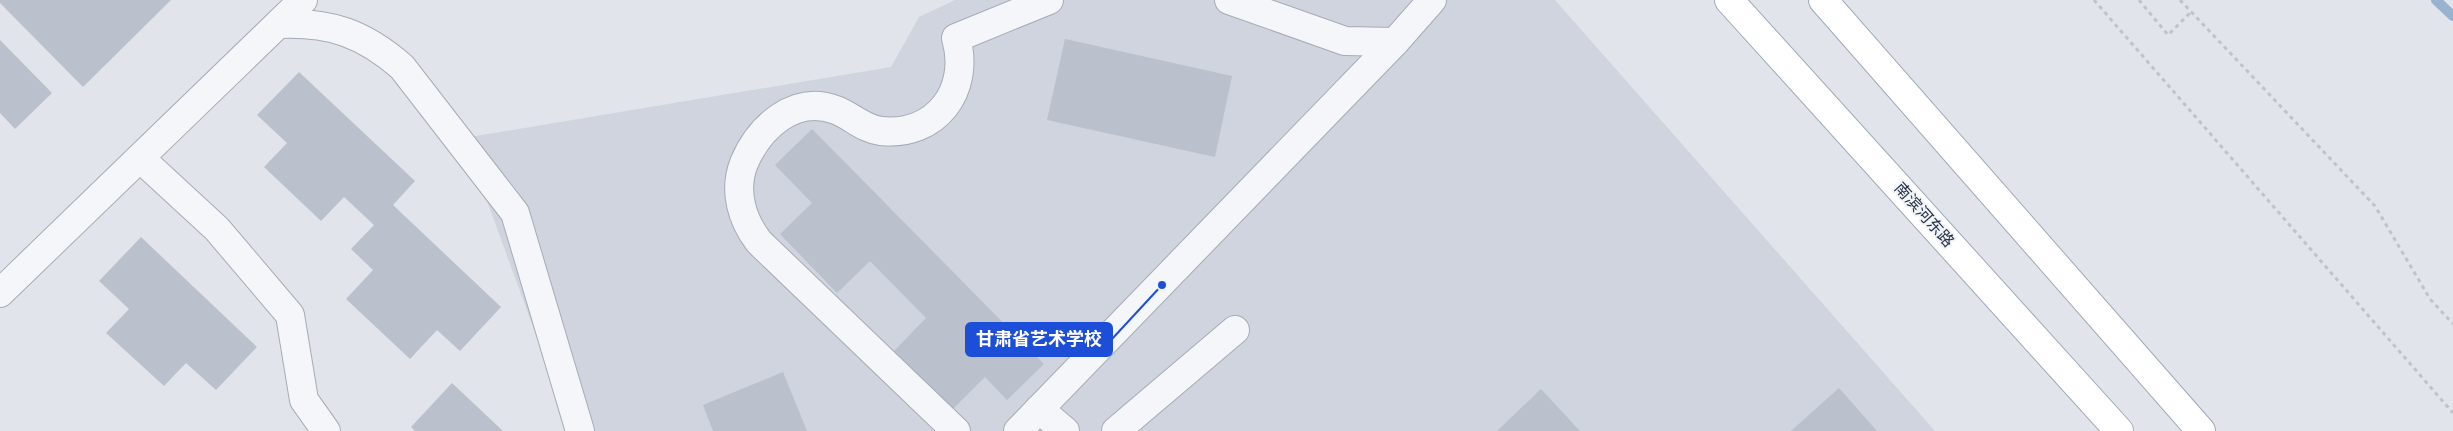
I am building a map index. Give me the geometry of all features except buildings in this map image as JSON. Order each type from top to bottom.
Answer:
[{"type":"main road","name":"南滨河东路","points":[[1729,0],[2119,431]]},
{"type":"main road","points":[[1824,0],[2201,431]]},
{"type":"lane","points":[[0,293],[303,0]]},
{"type":"lane","points":[[956,431],[759,242],[744,217],[740,203],[739,186],[742,168],[749,152],[768,126],[794,110],[809,107],[834,109],[861,125],[878,130],[896,132],[914,128],[930,120],[944,108],[954,94],[959,80],[960,51],[956,38],[1049,0]]},
{"type":"lane","points":[[1229,0],[1345,42],[1395,42]]},
{"type":"lane","points":[[1018,431],[1395,42],[1432,0]]},
{"type":"lane","points":[[279,24],[322,25],[363,38],[384,51],[402,67],[515,213],[580,431]]},
{"type":"lane","points":[[140,158],[217,229],[290,315],[304,400],[326,431]]},
{"type":"lane","points":[[1116,431],[1235,330]]},
{"type":"lane","points":[[1039,409],[1064,431]]},
{"type":"path","points":[[2094,0],[2453,413]]},
{"type":"path","points":[[2138,0],[2168,35],[2191,12]]},
{"type":"path","points":[[2180,0],[2375,206],[2430,299],[2453,324]]},
{"type":"shaded area","points":[[955,0],[1555,0],[1935,431],[571,431],[464,138],[891,67],[919,17]]},
{"type":"waterway","points":[[2436,0],[2453,16]]},
{"type":"place","name":"甘肃省艺术学校","points":[[1162,285]]}]
